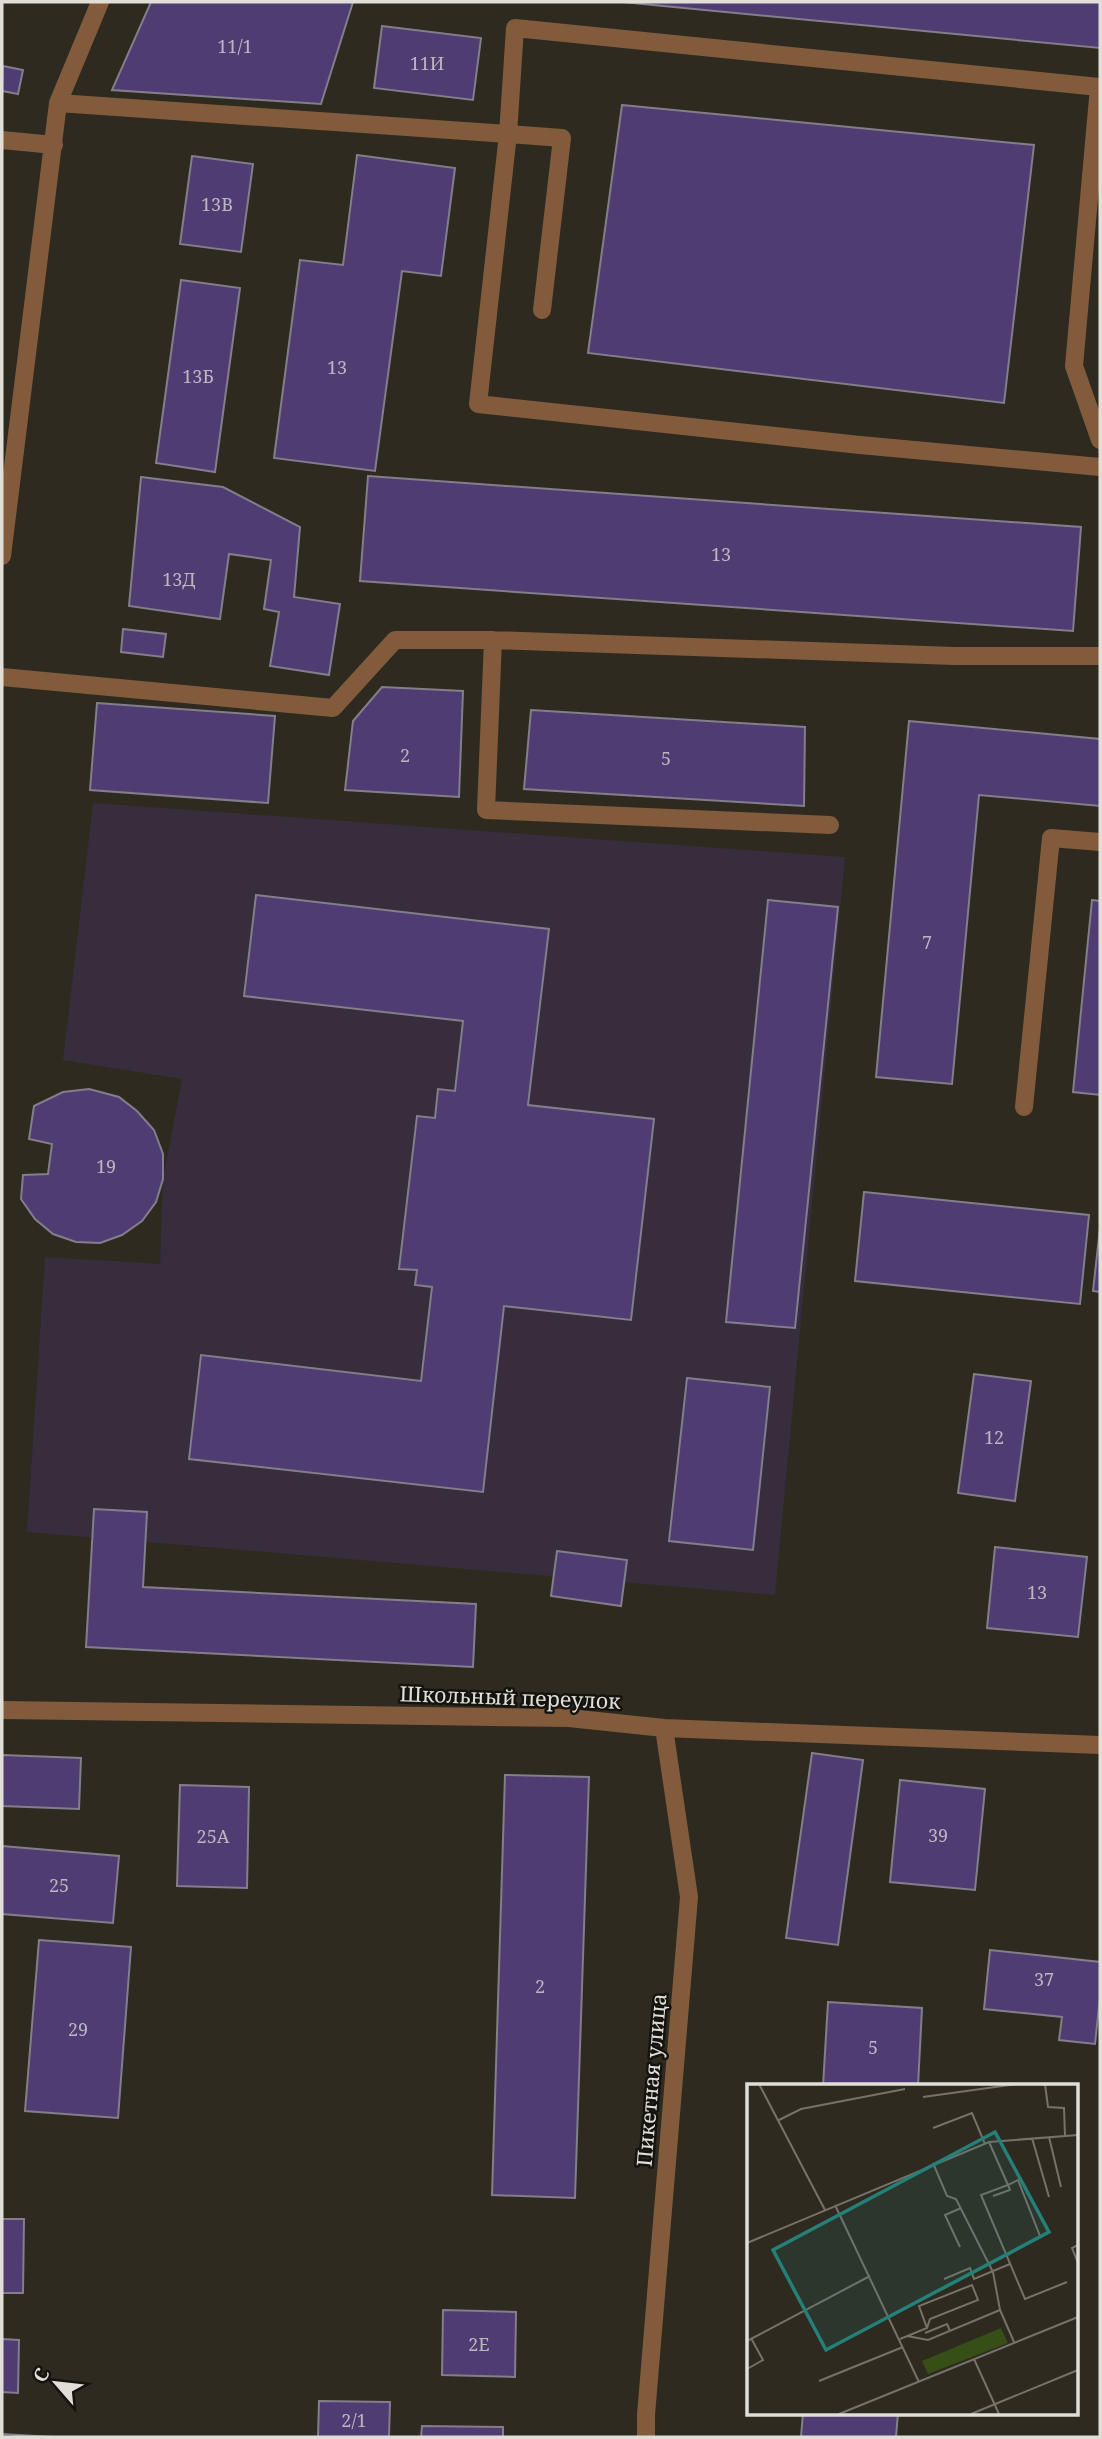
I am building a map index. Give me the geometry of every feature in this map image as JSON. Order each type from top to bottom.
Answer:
[{"type":"street","points":[[2,556],[58,103],[100,2]]},
{"type":"street","points":[[1100,440],[1074,366],[1099,88],[515,28],[508,134],[478,404],[860,445],[1100,467]]},
{"type":"street","points":[[58,103],[562,138],[542,310]]},
{"type":"street","points":[[2,140],[54,145]]},
{"type":"street","points":[[2,677],[333,708],[395,640],[494,640],[940,655],[1100,656]]},
{"type":"street","points":[[494,640],[486,810],[830,825]]},
{"type":"street","points":[[1024,1107],[1051,838],[1100,842]]},
{"type":"street","name":"Школьный переулок","points":[[2,1710],[569,1718],[664,1728],[1100,1745]]},
{"type":"street","name":"Пикетная улица","points":[[646,2437],[689,1897],[664,1728]]},
{"type":"shaded area","points":[[93,803],[845,857],[775,1595],[27,1532],[45,1257],[160,1264],[163,1179],[182,1079],[63,1060]]},
{"type":"building","points":[[151,2],[353,2],[321,104],[112,90]]},
{"type":"building","points":[[622,2],[1100,2],[1100,48]]},
{"type":"building","points":[[382,26],[481,38],[473,100],[374,88]]},
{"type":"building","points":[[3,66],[23,70],[18,94],[2,91]]},
{"type":"building","points":[[622,105],[1034,145],[1004,403],[588,353]]},
{"type":"building","points":[[357,155],[455,168],[441,276],[402,271],[375,471],[274,458],[300,260],[343,265]]},
{"type":"building","points":[[192,156],[253,164],[241,252],[180,244]]},
{"type":"building","points":[[181,280],[240,288],[215,472],[156,463]]},
{"type":"building","points":[[368,476],[1081,527],[1073,631],[360,581]]},
{"type":"building","points":[[141,477],[223,487],[300,527],[294,597],[340,604],[329,675],[270,666],[279,612],[264,609],[271,560],[229,554],[220,619],[129,606]]},
{"type":"building","points":[[123,629],[166,634],[163,657],[121,652]]},
{"type":"building","points":[[382,687],[463,691],[459,797],[345,790],[353,721]]},
{"type":"building","points":[[97,703],[275,716],[268,803],[90,790]]},
{"type":"building","points":[[531,710],[805,727],[804,806],[524,789]]},
{"type":"building","points":[[909,721],[1100,739],[1100,806],[979,795],[952,1084],[876,1077]]},
{"type":"building","points":[[256,895],[549,929],[528,1105],[654,1119],[631,1320],[504,1306],[483,1492],[189,1459],[201,1355],[421,1381],[432,1287],[415,1285],[417,1270],[399,1269],[417,1116],[435,1118],[438,1089],[455,1091],[463,1021],[244,996]]},
{"type":"building","points":[[768,900],[838,907],[795,1328],[726,1322]]},
{"type":"building","points":[[1092,900],[1100,901],[1100,1095],[1073,1092]]},
{"type":"building","points":[[89,1089],[119,1097],[137,1111],[154,1130],[163,1154],[163,1179],[156,1202],[142,1221],[122,1235],[100,1243],[76,1242],[53,1234],[35,1219],[21,1199],[23,1175],[48,1174],[52,1144],[29,1139],[34,1106],[63,1092]]},
{"type":"building","points":[[864,1192],[1089,1215],[1080,1304],[855,1281]]},
{"type":"building","points":[[1100,1228],[1100,1292],[1093,1291]]},
{"type":"building","points":[[974,1374],[1031,1381],[1015,1501],[958,1493]]},
{"type":"building","points":[[687,1378],[770,1387],[753,1550],[669,1541]]},
{"type":"building","points":[[94,1509],[147,1512],[143,1587],[476,1604],[473,1667],[86,1647]]},
{"type":"building","points":[[995,1547],[1087,1557],[1078,1637],[987,1628]]},
{"type":"building","points":[[557,1551],[627,1560],[621,1606],[551,1596]]},
{"type":"building","points":[[812,1753],[863,1760],[838,1945],[786,1938]]},
{"type":"building","points":[[2,1755],[81,1758],[79,1809],[2,1806]]},
{"type":"building","points":[[505,1775],[589,1777],[575,2198],[492,2195]]},
{"type":"building","points":[[900,1780],[985,1789],[975,1890],[890,1882]]},
{"type":"building","points":[[180,1785],[249,1787],[247,1888],[177,1886]]},
{"type":"building","points":[[2,1846],[119,1856],[113,1923],[2,1914]]},
{"type":"building","points":[[39,1940],[131,1947],[118,2118],[25,2111]]},
{"type":"building","points":[[990,1950],[1100,1962],[1100,1997],[1095,2044],[1059,2040],[1062,2017],[984,2009]]},
{"type":"building","points":[[828,2002],[922,2008],[918,2084],[823,2084]]},
{"type":"building","points":[[2,2219],[24,2219],[23,2293],[2,2293]]},
{"type":"building","points":[[443,2310],[516,2312],[515,2377],[442,2375]]},
{"type":"building","points":[[2,2339],[19,2340],[18,2393],[2,2392]]},
{"type":"building","points":[[319,2401],[390,2402],[389,2437],[318,2437]]},
{"type":"building","points":[[803,2414],[898,2414],[896,2437],[801,2437]]},
{"type":"building","points":[[422,2426],[503,2427],[503,2437],[421,2437]]},
{"type":"building","points":[[2,2434],[53,2437],[2,2437]]}]
